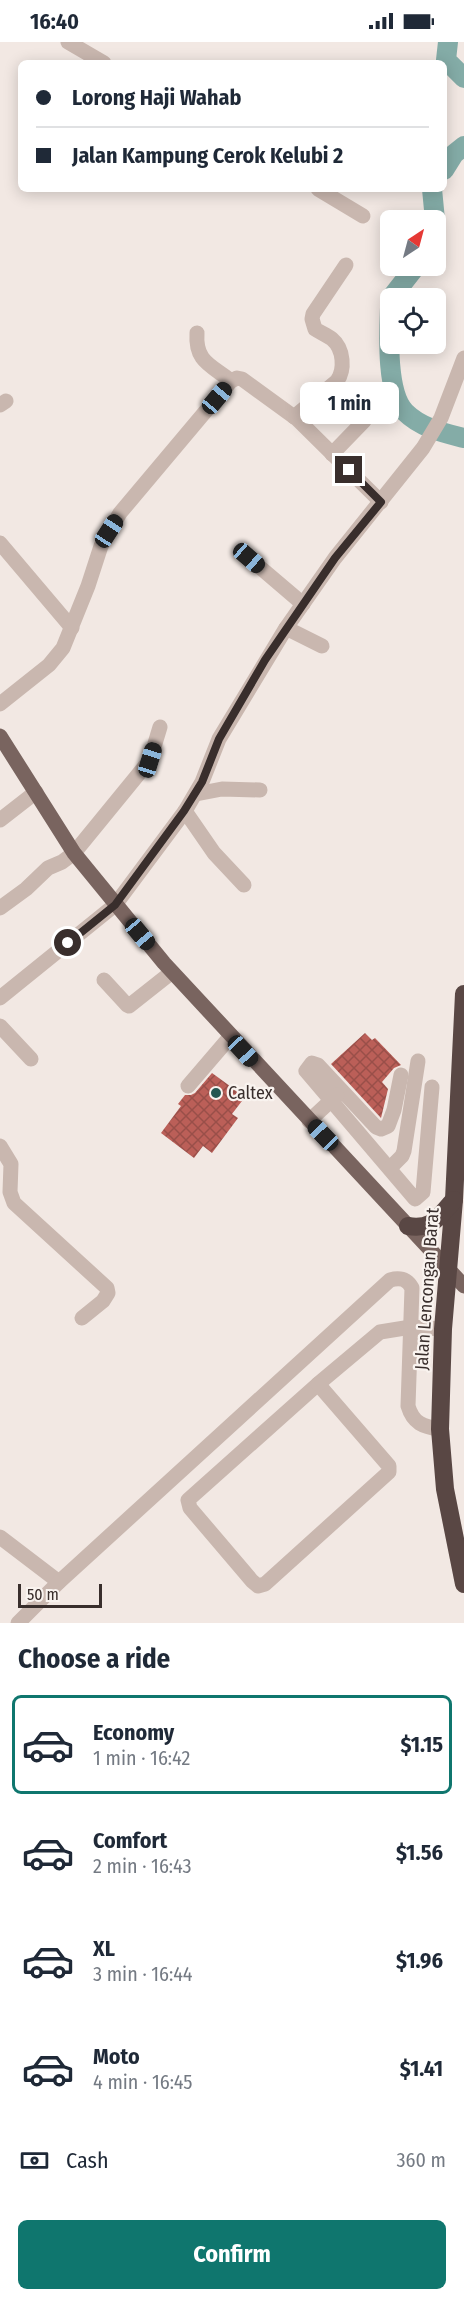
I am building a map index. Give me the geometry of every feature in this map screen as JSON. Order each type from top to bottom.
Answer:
[{"type":"highway","name":"Jalan Lencongan Barat","points":[[464,994],[454,1200],[443,1329],[440,1429],[445,1489],[464,1584]]},
{"type":"highway","points":[[408,1226],[420,1228],[429,1225],[454,1200]]},
{"type":"main road","points":[[0,736],[74,853],[115,905],[230,1037],[464,1286]]},
{"type":"street","points":[[68,42],[99,60]]},
{"type":"street","points":[[323,192],[363,216]]},
{"type":"street","points":[[294,417],[337,381],[342,374],[342,356],[336,343],[315,329],[312,320],[346,265]]},
{"type":"street","points":[[197,333],[196,344],[200,357],[231,381]]},
{"type":"street","points":[[0,998],[115,905],[184,811],[196,794],[219,739],[286,628],[335,558],[423,448],[441,418],[464,358]]},
{"type":"street","points":[[0,704],[49,665],[63,648],[109,531],[120,513],[231,381],[237,378],[242,379],[294,417],[381,502]]},
{"type":"street","points":[[332,454],[364,421]]},
{"type":"street","points":[[0,543],[72,628]]},
{"type":"street","points":[[249,558],[303,604]]},
{"type":"street","points":[[286,628],[322,646]]},
{"type":"street","points":[[0,908],[26,889],[48,868],[74,853],[150,760],[160,727]]},
{"type":"street","points":[[196,794],[222,789],[260,790]]},
{"type":"street","points":[[0,820],[36,792]]},
{"type":"street","points":[[184,811],[214,853],[243,885]]},
{"type":"street","points":[[104,980],[129,1006],[172,972]]},
{"type":"street","points":[[0,1026],[31,1059]]},
{"type":"street","points":[[188,1086],[230,1037]]},
{"type":"street","points":[[390,1168],[404,1151],[418,1061]]},
{"type":"street","points":[[336,1096],[383,1129],[388,1126],[392,1116],[402,1075]]},
{"type":"street","points":[[336,1096],[413,1198],[421,1197],[423,1192],[432,1087]]},
{"type":"street","points":[[309,1121],[336,1096]]},
{"type":"street","points":[[0,1146],[11,1164],[10,1192],[14,1203],[107,1288],[108,1293],[103,1301],[82,1318]]},
{"type":"street","points":[[18,1623],[59,1582],[390,1280],[398,1278],[404,1280],[412,1288],[408,1406],[411,1417],[421,1424],[440,1429]]},
{"type":"street","points":[[318,1384],[389,1466],[389,1472],[265,1584],[258,1586],[190,1508],[188,1500],[318,1384],[380,1332],[411,1327],[443,1329]]},
{"type":"street","points":[[0,1538],[59,1582]]},
{"type":"building","points":[[365,1033],[372,1040],[375,1038],[401,1065],[394,1068],[382,1082],[388,1089],[381,1118],[331,1064]]},
{"type":"building","points":[[212,1073],[245,1097],[232,1114],[238,1118],[212,1153],[203,1146],[194,1158],[161,1133],[181,1106],[178,1104],[185,1095],[195,1093]]},
{"type":"waterway","points":[[446,60],[448,42]]},
{"type":"waterway","points":[[447,61],[464,78]]},
{"type":"waterway","points":[[447,165],[454,154],[464,146]]},
{"type":"waterway","points":[[432,192],[434,210]]},
{"type":"waterway","points":[[399,288],[408,276]]},
{"type":"waterway","points":[[390,354],[394,391],[405,412],[411,418],[433,429],[464,438]]},
{"type":"place","name":"Caltex","points":[[216,1093]]},
{"type":"route","points":[[68,943],[115,905],[184,811],[202,782],[219,739],[265,660],[335,558],[381,502],[349,470]]}]
